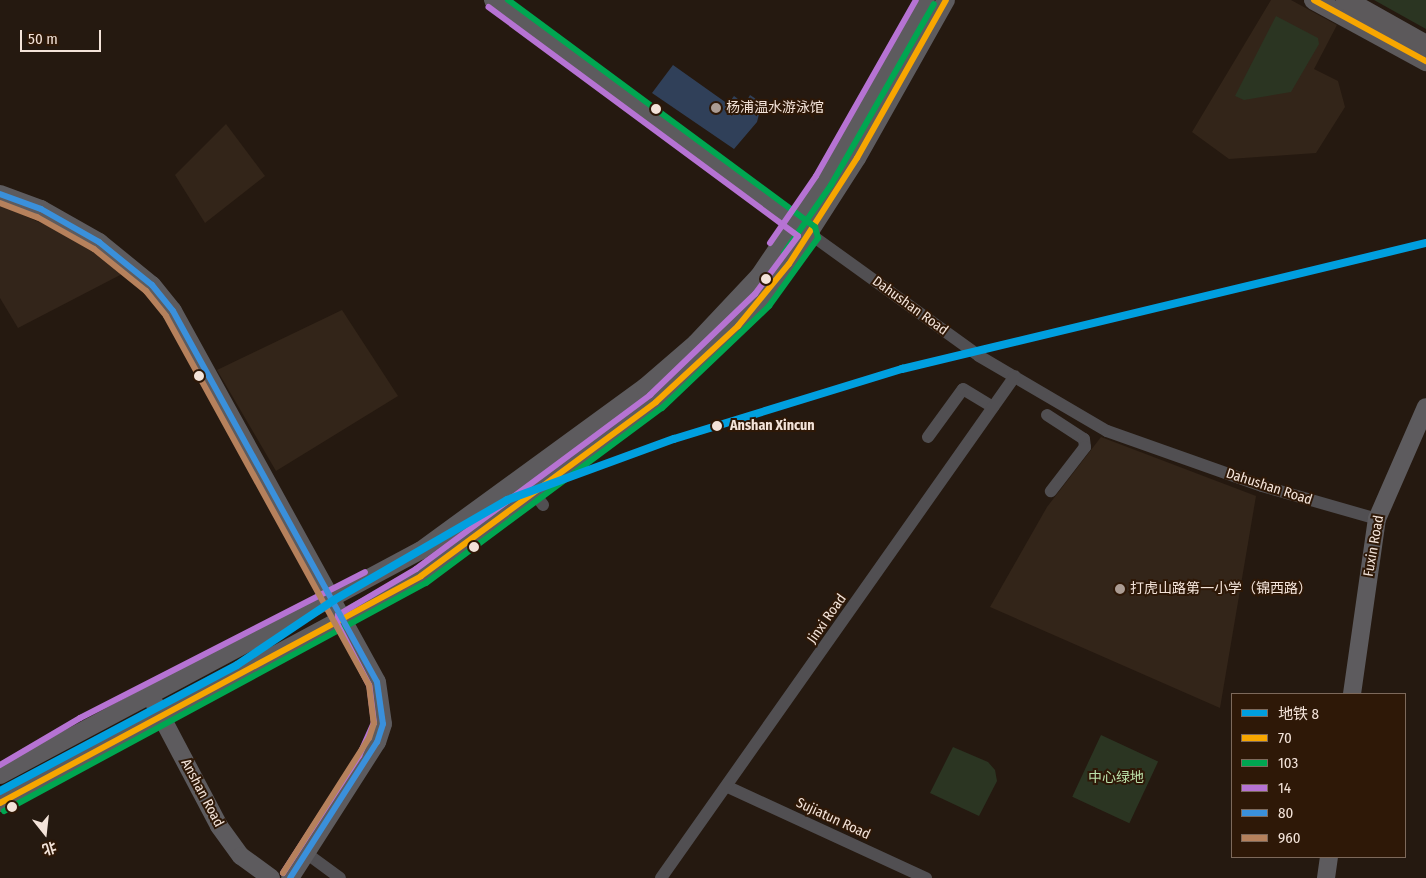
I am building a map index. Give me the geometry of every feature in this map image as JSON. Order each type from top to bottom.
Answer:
[{"type":"main road","name":"Dahushan Road","points":[[493,0],[810,234]]},
{"type":"main road","points":[[0,775],[334,600],[420,551],[645,386],[696,343],[753,283],[793,222],[823,181],[926,0]]},
{"type":"main road","points":[[0,803],[164,719],[421,576],[538,499],[656,402],[701,361],[762,300],[810,234],[946,0]]},
{"type":"main road","points":[[1314,0],[1426,61]]},
{"type":"main road","points":[[1346,0],[1426,45]]},
{"type":"main road","points":[[0,194],[74,226],[152,285],[193,342],[377,682],[383,724],[367,760],[290,878]]},
{"type":"main road","name":"Fuxin Road","points":[[1352,693],[1377,519],[1426,407]]},
{"type":"main road","name":"Anshan Road","points":[[150,695],[219,826],[241,856],[272,878]]},
{"type":"main road","points":[[1326,878],[1329,858]]},
{"type":"street","name":"Dahushan Road","points":[[810,234],[979,356],[1108,431],[1262,486],[1377,519]]},
{"type":"street","name":"Jinxi Road","points":[[661,878],[728,787],[1015,376]]},
{"type":"street","points":[[928,437],[963,389],[993,407]]},
{"type":"street","points":[[1047,415],[1084,439],[1085,447],[1051,492]]},
{"type":"street","name":"Sujiatun Road","points":[[728,787],[926,878]]},
{"type":"street","points":[[306,853],[340,878]]},
{"type":"shaded area","points":[[1271,0],[1291,0],[1337,25],[1314,69],[1338,81],[1345,107],[1316,153],[1229,159],[1192,132]]},
{"type":"shaded area","points":[[226,124],[265,176],[205,223],[175,175]]},
{"type":"shaded area","points":[[0,205],[73,237],[124,273],[18,328],[0,298]]},
{"type":"shaded area","points":[[342,310],[398,396],[276,471],[217,370]]},
{"type":"shaded area","name":"打虎山路第一小学（锦西路）","points":[[1101,437],[1256,496],[1220,708],[990,607],[1047,507]]},
{"type":"green space","points":[[1374,0],[1426,0],[1426,29]]},
{"type":"green space","points":[[1276,16],[1318,38],[1319,44],[1291,92],[1244,100],[1235,96]]},
{"type":"green space","name":"中心绿地","points":[[1101,735],[1158,762],[1129,823],[1072,797]]},
{"type":"green space","points":[[953,747],[988,762],[995,770],[997,781],[979,816],[930,793]]},
{"type":"water","name":"杨浦温水游泳馆","points":[[673,65],[728,104],[734,96],[745,104],[750,95],[762,103],[757,122],[734,149],[652,93]]},
{"type":"metro line","name":"8","points":[[0,791],[237,665],[334,600],[507,500],[674,439],[902,369],[1426,243]]},
{"type":"transit line","name":"103","points":[[4,811],[426,583],[662,408],[769,306],[818,238],[815,227],[508,0]]},
{"type":"transit line","name":"14","points":[[770,243],[816,176],[916,0]]},
{"type":"transit line","name":"70","points":[[0,803],[421,576],[656,402],[738,326],[789,264],[857,158],[946,0]]},
{"type":"transit line","name":"70","points":[[1314,0],[1426,61]]},
{"type":"transit line","name":"103","points":[[784,253],[831,185],[934,4]]},
{"type":"transit line","name":"14","points":[[283,873],[359,756],[374,723],[369,685],[337,623],[338,615],[416,569],[650,395],[755,294],[798,236],[488,7]]},
{"type":"transit line","name":"80","points":[[0,194],[41,209],[99,242],[152,285],[173,311],[377,682],[383,724],[377,742],[290,878]]},
{"type":"transit line","name":"960","points":[[0,203],[37,217],[94,249],[146,291],[166,316],[369,685],[374,723],[369,738],[283,873]]},
{"type":"transit line","name":"14","points":[[0,765],[80,718],[365,572]]},
{"type":"place","name":"杨浦温水游泳馆","points":[[716,108]]},
{"type":"place","name":"Anshan Xincun","points":[[717,426]]},
{"type":"place","name":"打虎山路第一小学（锦西路）","points":[[1120,589]]}]
